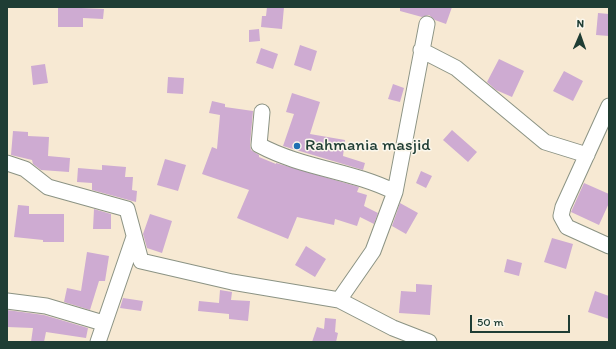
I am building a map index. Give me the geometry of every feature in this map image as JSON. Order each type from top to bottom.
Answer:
[{"type":"street","points":[[339,300],[373,251],[395,192],[427,24]]},
{"type":"street","points":[[421,50],[456,68],[545,142],[587,155]]},
{"type":"street","points":[[609,106],[563,207],[561,216],[567,227],[609,246]]},
{"type":"street","points":[[262,112],[259,145],[275,153],[312,166],[361,178],[395,192]]},
{"type":"street","points":[[7,163],[25,169],[48,187],[127,209],[141,261],[232,282],[339,300],[393,328],[429,342]]},
{"type":"street","points":[[98,342],[103,323],[134,237]]},
{"type":"street","points":[[7,301],[46,306],[103,323]]},
{"type":"building","points":[[58,7],[104,9],[103,19],[83,18],[83,27],[58,27]]},
{"type":"building","points":[[267,7],[284,7],[282,29],[261,27],[262,16],[266,16]]},
{"type":"building","points":[[400,7],[452,7],[446,24],[435,20],[429,15],[422,17],[400,11]]},
{"type":"building","points":[[598,13],[609,14],[609,36],[596,35]]},
{"type":"building","points":[[259,29],[260,41],[249,42],[249,30]]},
{"type":"building","points":[[300,45],[317,51],[311,71],[294,65]]},
{"type":"building","points":[[261,48],[278,54],[273,69],[256,63]]},
{"type":"building","points":[[499,59],[524,71],[512,97],[496,90],[487,82]]},
{"type":"building","points":[[45,64],[48,83],[33,85],[31,66]]},
{"type":"building","points":[[564,71],[583,81],[573,101],[553,91]]},
{"type":"building","points":[[168,77],[184,78],[183,94],[167,93]]},
{"type":"building","points":[[393,84],[404,88],[400,102],[388,99]]},
{"type":"building","points":[[292,93],[320,102],[310,134],[345,140],[343,156],[365,163],[363,170],[283,146],[294,114],[286,112]]},
{"type":"building","points":[[212,101],[225,104],[225,107],[253,111],[250,145],[251,150],[259,155],[259,157],[276,164],[359,187],[357,192],[367,195],[364,206],[378,213],[374,224],[360,217],[357,226],[335,219],[334,225],[297,217],[288,239],[237,218],[249,190],[202,174],[212,147],[217,149],[220,115],[209,113]]},
{"type":"building","points":[[452,130],[477,152],[468,162],[443,140]]},
{"type":"building","points":[[13,131],[28,132],[28,136],[49,137],[48,156],[70,158],[69,172],[41,170],[33,164],[32,160],[11,155]]},
{"type":"building","points":[[165,159],[186,165],[178,191],[157,185]]},
{"type":"building","points":[[102,165],[126,167],[125,177],[133,177],[132,190],[137,191],[136,202],[92,190],[92,183],[77,182],[78,168],[102,170]]},
{"type":"building","points":[[421,171],[432,176],[426,188],[416,183]]},
{"type":"building","points":[[584,183],[609,194],[609,203],[599,225],[571,212]]},
{"type":"building","points":[[400,203],[418,213],[406,234],[392,226]]},
{"type":"building","points":[[18,205],[29,206],[29,214],[64,214],[64,242],[43,242],[43,240],[14,237]]},
{"type":"building","points":[[94,209],[111,214],[111,229],[93,229]]},
{"type":"building","points":[[150,214],[172,221],[162,253],[147,248],[143,234]]},
{"type":"building","points":[[552,238],[573,244],[566,269],[544,262]]},
{"type":"building","points":[[306,246],[326,259],[315,277],[295,265]]},
{"type":"building","points":[[87,252],[109,256],[105,281],[99,281],[90,310],[64,302],[67,288],[81,291]]},
{"type":"building","points":[[507,259],[522,263],[519,276],[504,272]]},
{"type":"building","points":[[416,284],[432,285],[430,315],[399,313],[401,291],[416,292]]},
{"type":"building","points":[[220,290],[232,292],[231,300],[250,301],[248,321],[229,319],[229,314],[198,311],[199,301],[219,303]]},
{"type":"building","points":[[595,291],[609,296],[609,319],[588,312]]},
{"type":"building","points":[[123,298],[143,301],[141,311],[120,308]]},
{"type":"building","points":[[7,310],[44,315],[88,328],[86,338],[46,332],[44,342],[31,342],[33,328],[7,327]]},
{"type":"building","points":[[325,318],[336,319],[335,332],[338,333],[336,342],[312,342],[317,327],[324,329]]},
{"type":"place","name":"Rahmania masjid","points":[[297,146]]}]
